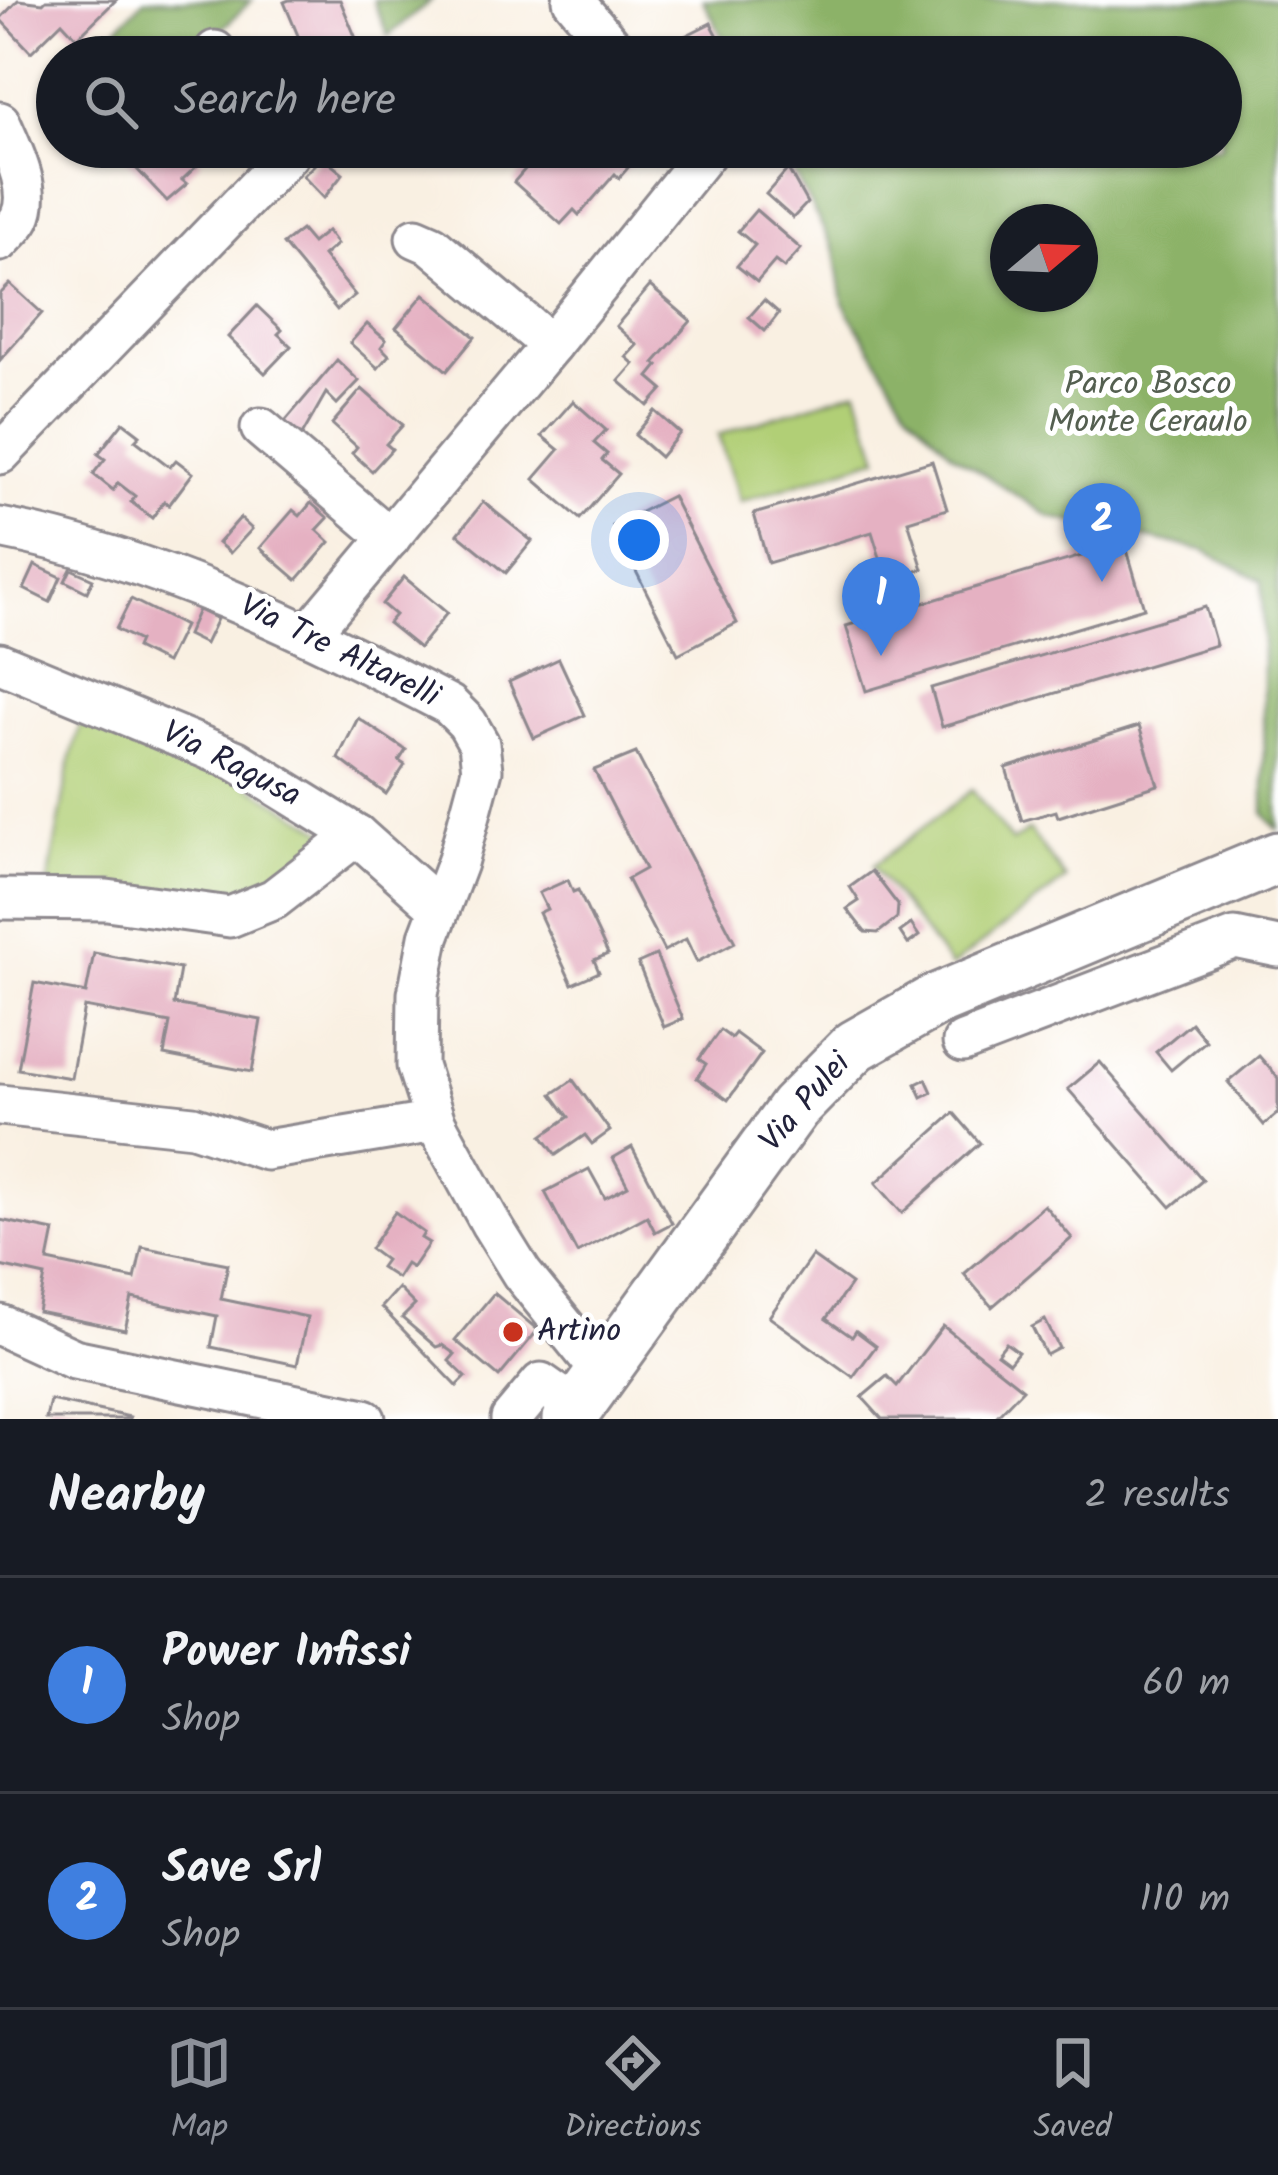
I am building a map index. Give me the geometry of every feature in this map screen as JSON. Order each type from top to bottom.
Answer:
[{"type":"main road","name":"Via Pulei","points":[[583,1400],[794,1108],[855,1046],[936,1000],[1278,858]]},
{"type":"main road","points":[[1213,884],[1278,901]]},
{"type":"street","points":[[573,0],[603,36]]},
{"type":"street","points":[[0,122],[25,195],[21,218],[0,241]]},
{"type":"street","points":[[0,454],[275,168]]},
{"type":"street","points":[[308,635],[694,168]]},
{"type":"street","points":[[416,238],[432,245],[551,345]]},
{"type":"street","points":[[261,428],[390,538]]},
{"type":"street","name":"Via Tre Altarelli","points":[[0,528],[115,556],[213,590],[448,705],[467,723],[479,744],[482,770],[457,863],[438,907],[418,994],[417,1066],[435,1122],[522,1274],[583,1400]]},
{"type":"street","name":"Via Ragusa","points":[[0,663],[236,760],[357,835],[438,907]]},
{"type":"street","points":[[0,898],[107,899],[230,916],[274,899],[357,835]]},
{"type":"street","points":[[963,1042],[1234,938],[1278,947]]},
{"type":"street","points":[[1074,943],[1094,993]]},
{"type":"street","points":[[0,1105],[193,1126],[266,1150],[435,1122]]},
{"type":"street","points":[[0,1325],[74,1359],[364,1419]]},
{"type":"street","points":[[511,1419],[541,1383],[583,1400]]},
{"type":"green space","points":[[144,0],[252,0],[215,36],[126,36],[117,28]]},
{"type":"green space","points":[[373,0],[432,0],[388,36]]},
{"type":"green space","name":"Parco Bosco Monte Ceraulo","points":[[703,0],[1278,0],[1278,830],[1264,814],[1262,581],[1203,550],[1050,517],[953,454],[908,409],[843,303],[835,251],[791,168],[1242,168],[1242,36],[722,36]]},
{"type":"green space","points":[[857,390],[879,457],[740,502],[718,435]]},
{"type":"green space","points":[[85,709],[210,763],[329,833],[245,906],[47,890],[70,761]]},
{"type":"green space","points":[[972,790],[1012,842],[1029,830],[1066,879],[951,967],[873,866]]},
{"type":"building","points":[[18,0],[116,0],[79,36],[62,22],[48,36],[36,36],[31,52],[0,19]]},
{"type":"building","points":[[340,0],[355,36],[298,36],[284,2]]},
{"type":"building","points":[[711,23],[718,36],[685,36]]},
{"type":"building","points":[[136,168],[195,168],[182,180],[187,184],[167,201]]},
{"type":"building","points":[[311,168],[336,168],[343,174],[324,198],[303,176]]},
{"type":"building","points":[[526,168],[628,168],[619,178],[615,174],[579,215],[574,210],[561,224],[514,182]]},
{"type":"building","points":[[788,169],[807,203],[793,218],[766,194]]},
{"type":"building","points":[[756,210],[801,249],[784,268],[775,261],[757,282],[737,266],[755,245],[738,231]]},
{"type":"building","points":[[301,230],[312,243],[327,231],[337,244],[323,256],[355,295],[337,310],[283,244]]},
{"type":"building","points":[[10,284],[42,313],[0,360],[0,294]]},
{"type":"building","points":[[650,286],[691,321],[654,363],[658,366],[649,377],[663,389],[648,406],[619,381],[634,364],[626,357],[637,345],[616,326]]},
{"type":"building","points":[[424,294],[475,337],[447,371],[396,328]]},
{"type":"building","points":[[764,300],[779,313],[765,331],[749,317]]},
{"type":"building","points":[[257,306],[291,346],[265,373],[228,337]]},
{"type":"building","points":[[367,324],[386,340],[381,347],[389,355],[378,368],[350,343]]},
{"type":"building","points":[[337,360],[359,381],[337,404],[326,393],[298,442],[280,427]]},
{"type":"building","points":[[362,389],[403,425],[386,444],[392,449],[372,471],[352,453],[357,447],[332,424]]},
{"type":"building","points":[[573,401],[606,430],[594,443],[607,454],[602,460],[619,474],[580,519],[534,479],[559,450],[542,436]]},
{"type":"building","points":[[655,411],[680,433],[660,457],[635,435]]},
{"type":"building","points":[[123,422],[140,435],[135,440],[170,467],[176,460],[193,473],[169,505],[164,501],[152,518],[131,502],[135,496],[118,483],[113,490],[93,474],[105,459],[98,454]]},
{"type":"building","points":[[932,461],[947,509],[908,521],[923,569],[887,580],[872,532],[768,563],[754,514]]},
{"type":"building","points":[[672,496],[737,623],[678,654],[613,526]]},
{"type":"building","points":[[483,502],[532,541],[506,573],[458,534]]},
{"type":"building","points":[[311,503],[328,518],[317,530],[330,542],[297,580],[260,548],[293,510],[300,516]]},
{"type":"building","points":[[240,518],[252,529],[230,553],[218,543]]},
{"type":"building","points":[[1125,543],[1144,608],[866,691],[846,626]]},
{"type":"building","points":[[35,565],[61,577],[50,602],[24,589]]},
{"type":"building","points":[[71,569],[93,579],[87,592],[65,581]]},
{"type":"building","points":[[404,577],[447,613],[419,648],[388,623],[395,615],[382,604]]},
{"type":"building","points":[[131,599],[184,626],[166,663],[136,648],[139,641],[116,629]]},
{"type":"building","points":[[1205,607],[1216,645],[942,727],[931,688]]},
{"type":"building","points":[[198,610],[217,619],[205,644],[187,635]]},
{"type":"building","points":[[559,659],[585,715],[534,738],[509,682]]},
{"type":"building","points":[[358,718],[406,750],[399,761],[405,765],[386,794],[338,758]]},
{"type":"building","points":[[1139,726],[1158,785],[1058,817],[1056,811],[1022,821],[1006,768]]},
{"type":"building","points":[[636,753],[735,942],[697,962],[686,939],[664,951],[627,879],[645,869],[594,770]]},
{"type":"building","points":[[872,871],[898,905],[897,918],[878,933],[865,932],[847,909],[859,901],[850,887]]},
{"type":"building","points":[[568,880],[573,892],[578,890],[608,954],[594,960],[599,972],[572,984],[539,913],[547,909],[539,893]]},
{"type":"building","points":[[911,924],[919,936],[908,944],[900,932]]},
{"type":"building","points":[[94,953],[180,969],[174,1004],[261,1020],[252,1072],[164,1055],[170,1023],[84,1007],[71,1078],[18,1069],[34,983],[86,993]]},
{"type":"building","points":[[656,955],[683,1019],[664,1027],[638,963]]},
{"type":"building","points":[[1191,1023],[1206,1041],[1171,1070],[1156,1052]]},
{"type":"building","points":[[720,1030],[731,1038],[735,1033],[762,1053],[728,1100],[697,1078],[706,1064],[699,1059]]},
{"type":"building","points":[[1259,1056],[1278,1078],[1278,1113],[1264,1125],[1228,1082]]},
{"type":"building","points":[[1100,1062],[1203,1180],[1171,1207],[1068,1089]]},
{"type":"building","points":[[926,1079],[932,1092],[922,1097],[916,1084]]},
{"type":"building","points":[[573,1080],[610,1131],[592,1144],[585,1135],[556,1155],[542,1136],[569,1117],[552,1094]]},
{"type":"building","points":[[954,1113],[980,1143],[902,1213],[876,1183]]},
{"type":"building","points":[[632,1147],[672,1223],[655,1232],[647,1216],[577,1253],[545,1192],[589,1169],[605,1198],[628,1186],[613,1158]]},
{"type":"building","points":[[1044,1205],[1072,1238],[992,1307],[964,1274]]},
{"type":"building","points":[[395,1212],[424,1233],[421,1238],[429,1243],[412,1268],[406,1264],[397,1278],[380,1267],[385,1260],[370,1249]]},
{"type":"building","points":[[0,1220],[54,1231],[48,1261],[135,1279],[142,1247],[228,1264],[221,1299],[307,1317],[297,1365],[211,1347],[217,1316],[132,1298],[125,1330],[38,1312],[45,1276],[0,1266]]},
{"type":"building","points":[[812,1256],[851,1284],[826,1319],[852,1337],[856,1331],[876,1346],[853,1377],[769,1317]]},
{"type":"building","points":[[398,1288],[415,1305],[402,1318],[436,1347],[442,1345],[455,1354],[449,1361],[466,1377],[457,1386],[381,1307]]},
{"type":"building","points":[[494,1293],[538,1330],[499,1377],[455,1340]]},
{"type":"building","points":[[1045,1320],[1059,1348],[1046,1355],[1032,1327]]},
{"type":"building","points":[[943,1326],[1023,1389],[994,1419],[882,1419],[862,1397],[887,1376],[897,1386]]},
{"type":"building","points":[[1006,1343],[1018,1352],[1009,1363],[997,1354]]},
{"type":"building","points":[[50,1400],[130,1417],[130,1419],[46,1419]]},
{"type":"place","name":"Save Srl","points":[[1102,582]]},
{"type":"place","name":"Power Infissi","points":[[881,656]]},
{"type":"place","name":"Artino","points":[[513,1332]]}]
